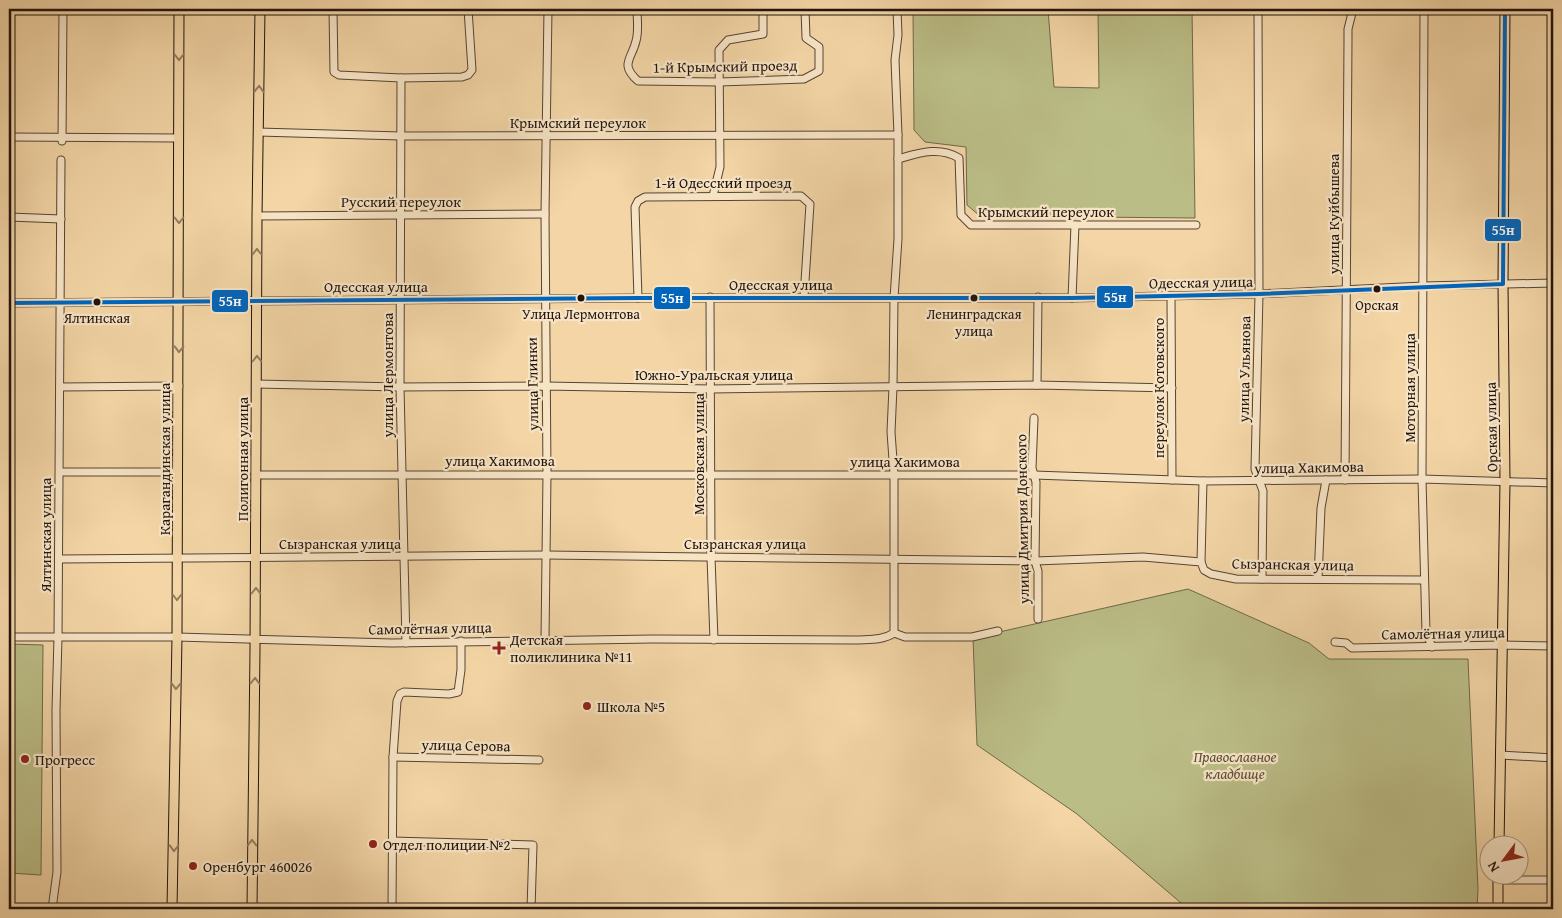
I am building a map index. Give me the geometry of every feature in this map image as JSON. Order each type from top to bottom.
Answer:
[{"type":"main road","name":"Карагандинская улица","points":[[172,909],[179,386],[179,9]]},
{"type":"main road","name":"Полигонная улица","points":[[252,909],[256,640],[257,216],[260,9]]},
{"type":"main road","name":"Орская улица","points":[[1499,836],[1505,482],[1503,284],[1505,9]]},
{"type":"main road","points":[[1498,886],[1498,909]]},
{"type":"street","points":[[62,139],[63,9]]},
{"type":"street","points":[[333,9],[334,72],[339,75],[400,78],[462,77],[468,75],[472,70],[468,9]]},
{"type":"street","name":"улица Глинки","points":[[545,640],[547,474],[545,214],[548,9]]},
{"type":"street","name":"1-й Крымский проезд","points":[[637,9],[636,42],[629,58],[628,67],[631,75],[638,81],[719,82],[804,79],[819,71],[819,47],[806,38],[805,9]]},
{"type":"street","points":[[713,196],[720,166],[719,50],[728,40],[763,34],[763,9]]},
{"type":"street","points":[[894,633],[894,474],[891,432],[894,298],[898,239],[898,135],[894,60],[898,35],[897,9]]},
{"type":"street","name":"улица Ульянова","points":[[1258,9],[1259,294],[1255,469],[1263,491],[1262,579]]},
{"type":"street","name":"улица Куйбышева","points":[[1345,480],[1348,28],[1353,9]]},
{"type":"street","name":"Моторная улица","points":[[1424,9],[1422,479],[1426,632],[1432,647]]},
{"type":"street","name":"улица Лермонтова","points":[[400,78],[402,215],[400,386],[406,643]]},
{"type":"street","name":"Крымский переулок","points":[[258,132],[401,136],[898,135]]},
{"type":"street","points":[[9,137],[62,139],[179,138]]},
{"type":"street","name":"Крымский переулок","points":[[898,159],[939,150],[959,158],[961,215],[971,225],[1196,225]]},
{"type":"street","name":"Ялтинская улица","points":[[52,909],[57,872],[56,719],[60,472],[61,160]]},
{"type":"street","name":"1-й Одесский проезд","points":[[638,298],[635,207],[638,201],[645,197],[796,195],[805,199],[810,204],[804,297]]},
{"type":"street","name":"Русский переулок","points":[[257,216],[545,214]]},
{"type":"street","points":[[9,217],[61,219]]},
{"type":"street","points":[[1072,298],[1075,225]]},
{"type":"street","name":"Одесская улица","points":[[9,302],[710,297],[1072,298],[1259,294],[1423,286],[1553,283]]},
{"type":"street","name":"переулок Котовского","points":[[1171,296],[1172,480]]},
{"type":"street","name":"Московская улица","points":[[710,297],[711,556],[714,640]]},
{"type":"street","points":[[1037,386],[1038,297]]},
{"type":"street","name":"Южно-Уральская улица","points":[[256,384],[711,389],[1037,386],[1172,388]]},
{"type":"street","points":[[60,387],[179,386]]},
{"type":"street","name":"улица Дмитрия Донского","points":[[1034,418],[1034,475],[1036,482],[1035,561],[1038,571],[1038,619]]},
{"type":"street","points":[[60,472],[178,472]]},
{"type":"street","name":"улица Хакимова","points":[[256,475],[894,474],[1034,475],[1203,481],[1422,479],[1553,483]]},
{"type":"street","points":[[1318,579],[1321,508],[1326,480]]},
{"type":"street","points":[[1201,562],[1203,481]]},
{"type":"street","name":"Сызранская улица","points":[[59,558],[546,555],[1035,561],[1143,557],[1201,562],[1204,570],[1211,574],[1236,579],[1424,580]]},
{"type":"street","name":"Самолётная улица","points":[[9,637],[177,637],[406,643],[545,640],[872,639],[888,637],[894,633],[905,637],[972,637],[998,631]]},
{"type":"street","points":[[392,909],[393,757],[397,701],[400,694],[410,692],[449,694],[458,692],[461,670],[461,641]]},
{"type":"street","name":"Самолётная улица","points":[[1335,642],[1346,643],[1352,648],[1502,645],[1553,646]]},
{"type":"street","points":[[1500,755],[1553,758]]},
{"type":"street","name":"улица Серова","points":[[393,757],[539,760]]},
{"type":"street","points":[[392,841],[533,846],[531,909]]},
{"type":"street","points":[[1530,879],[1553,880]]},
{"type":"green space","points":[[913,9],[1048,9],[1054,87],[1099,88],[1098,9],[1192,9],[1195,218],[980,216],[967,205],[966,147],[925,142],[914,130]]},
{"type":"green space","name":"Православное кладбище","points":[[1188,589],[1309,643],[1329,659],[1468,659],[1478,889],[1477,909],[1188,909],[1077,814],[977,745],[973,638]]},
{"type":"green space","name":"Прогресс","points":[[9,644],[43,645],[41,875],[9,873]]},
{"type":"transit line","name":"55н","points":[[9,303],[638,298],[1072,298],[1259,294],[1503,284],[1505,9]]},
{"type":"place","name":"Орская","points":[[1377,289]]},
{"type":"place","name":"Улица Лермонтова","points":[[581,298]]},
{"type":"place","name":"Ленинградская улица","points":[[974,298]]},
{"type":"place","name":"Ялтинская","points":[[97,302]]},
{"type":"place","name":"Детская поликлиника №11","points":[[499,648]]},
{"type":"place","name":"Школа №5","points":[[587,706]]},
{"type":"place","name":"Прогресс","points":[[25,759]]},
{"type":"place","name":"Отдел полиции №2","points":[[373,844]]},
{"type":"place","name":"Оренбург 460026","points":[[193,866]]}]
